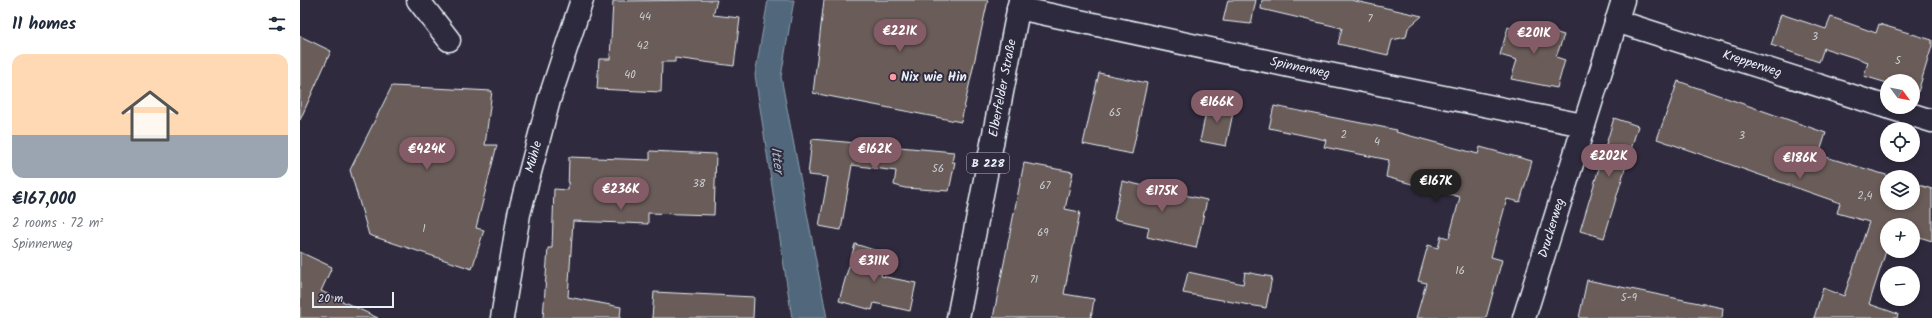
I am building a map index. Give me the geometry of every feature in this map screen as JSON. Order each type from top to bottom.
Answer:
[{"type":"street","points":[[418,0],[449,40]]},
{"type":"street","name":"Mühle","points":[[502,318],[519,214],[549,100],[582,0]]},
{"type":"street","name":"Druckerweg","points":[[1524,318],[1623,0]]},
{"type":"street","name":"Spinnerweg","points":[[1019,4],[1302,69],[1583,125]]},
{"type":"street","name":"Elberfelder Straße","points":[[958,318],[1019,4]]},
{"type":"street","name":"Krepperweg","points":[[1616,21],[1880,105]]},
{"type":"street","name":"Krepperweg","points":[[1910,114],[1932,121]]},
{"type":"water","name":"Itter","points":[[768,0],[794,0],[781,77],[827,318],[792,318],[755,75]]},
{"type":"building","points":[[717,0],[713,15],[740,18],[734,66],[675,58],[675,62],[662,62],[661,92],[597,89],[599,59],[610,59],[613,1]]},
{"type":"building","name":"Nix wie Hin","points":[[824,0],[988,0],[961,122],[813,93]]},
{"type":"building","points":[[1228,0],[1256,0],[1251,24],[1223,21]]},
{"type":"building","points":[[1262,0],[1351,0],[1422,16],[1408,28],[1406,37],[1392,40],[1388,55],[1338,44],[1342,28],[1261,9]]},
{"type":"building","points":[[1781,14],[1826,29],[1831,17],[1876,33],[1879,24],[1932,40],[1932,46],[1920,85],[1920,74],[1880,74],[1880,81],[1864,76],[1868,62],[1824,48],[1819,62],[1771,45]]},
{"type":"building","points":[[1520,22],[1564,35],[1556,57],[1565,60],[1557,88],[1511,79],[1517,60],[1500,55],[1508,27],[1517,30]]},
{"type":"building","points":[[300,36],[331,51],[300,120]]},
{"type":"building","points":[[1099,73],[1147,83],[1132,154],[1083,144]]},
{"type":"building","points":[[1678,81],[1826,133],[1819,155],[1880,173],[1880,210],[1920,210],[1920,185],[1932,189],[1932,241],[1920,237],[1920,218],[1880,218],[1880,258],[1884,258],[1869,304],[1898,314],[1897,318],[1814,318],[1823,288],[1844,296],[1869,222],[1837,213],[1840,203],[1657,139]]},
{"type":"building","points":[[392,86],[492,91],[485,145],[497,145],[476,228],[484,230],[472,269],[369,235],[350,170]]},
{"type":"building","points":[[1208,103],[1234,108],[1226,146],[1200,141]]},
{"type":"building","points":[[1274,106],[1397,130],[1396,132],[1478,154],[1480,147],[1532,161],[1520,202],[1507,199],[1491,257],[1502,260],[1486,318],[1416,318],[1426,283],[1418,281],[1428,245],[1438,248],[1441,236],[1449,238],[1460,197],[1386,177],[1389,160],[1324,147],[1326,140],[1269,128]]},
{"type":"building","points":[[1614,118],[1638,126],[1604,238],[1580,231]]},
{"type":"building","points":[[812,139],[954,152],[952,162],[955,162],[949,191],[905,188],[894,185],[896,171],[852,165],[841,230],[819,226],[828,177],[808,175]]},
{"type":"building","points":[[650,151],[716,154],[714,215],[648,213],[648,224],[573,221],[568,297],[621,307],[620,318],[543,318],[548,248],[552,248],[554,189],[568,190],[569,157],[650,160]]},
{"type":"building","points":[[1024,163],[1073,172],[1065,209],[1080,212],[1064,294],[1094,299],[1091,318],[993,318]]},
{"type":"building","points":[[1122,181],[1207,200],[1196,248],[1147,237],[1149,227],[1114,219]]},
{"type":"building","points":[[855,244],[887,254],[881,276],[916,283],[910,311],[874,303],[872,310],[839,301]]},
{"type":"building","points":[[300,252],[332,267],[321,291],[378,318],[300,318]]},
{"type":"building","points":[[1188,272],[1243,284],[1245,272],[1272,277],[1266,308],[1183,293]]},
{"type":"building","points":[[1587,280],[1723,308],[1722,318],[1579,318]]},
{"type":"building","points":[[654,292],[754,297],[753,318],[652,318]]},
{"type":"place","name":"Nix wie Hin","points":[[893,77]]}]
